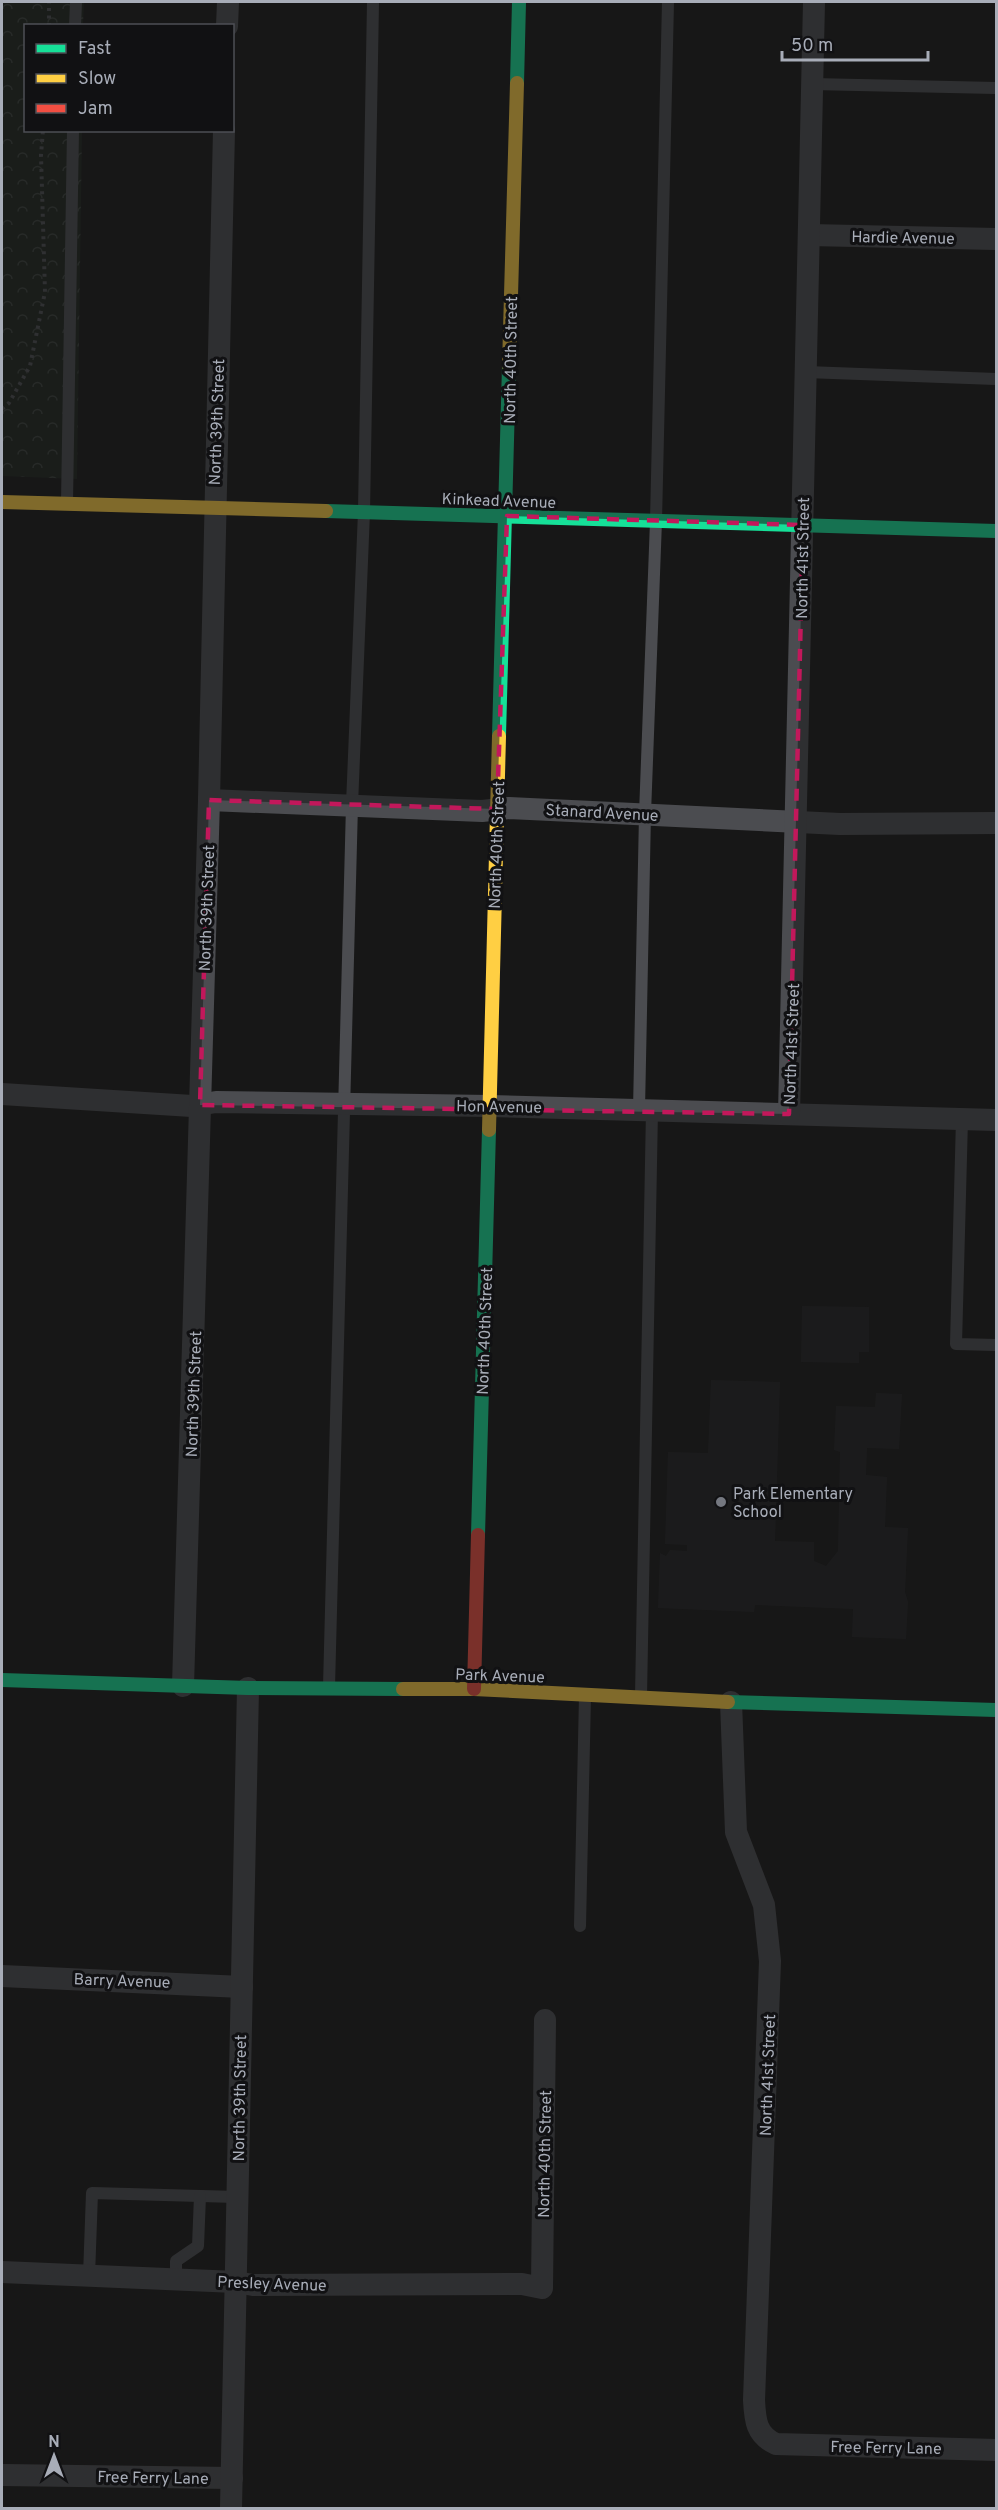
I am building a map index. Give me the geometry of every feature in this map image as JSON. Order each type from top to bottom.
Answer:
[{"type":"street","points":[[227,24],[228,2]]},
{"type":"street","name":"North 40th Street","points":[[474,1689],[519,2]]},
{"type":"street","name":"North 41st Street","points":[[789,1114],[814,2]]},
{"type":"street","name":"North 39th Street","points":[[183,1686],[209,800],[224,132]]},
{"type":"street","name":"Hardie Avenue","points":[[809,235],[996,239]]},
{"type":"street","name":"Kinkead Avenue","points":[[2,502],[996,531]]},
{"type":"street","name":"Stanard Avenue","points":[[209,800],[482,811],[509,808],[840,824],[996,823]]},
{"type":"street","name":"Hon Avenue","points":[[2,1094],[86,1101],[200,1105],[216,1102],[490,1106],[996,1120]]},
{"type":"street","name":"Park Avenue","points":[[2,1680],[248,1688],[474,1689],[731,1702],[996,1710]]},
{"type":"street","name":"North 39th Street","points":[[231,2508],[248,1688]]},
{"type":"street","name":"North 41st Street","points":[[731,1702],[736,1832],[764,1905],[770,1961],[754,2400],[755,2422],[758,2429],[763,2436],[776,2444]]},
{"type":"street","name":"Barry Avenue","points":[[2,1976],[242,1987]]},
{"type":"street","name":"North 40th Street","points":[[542,2288],[546,2020]]},
{"type":"street","name":"Presley Avenue","points":[[2,2272],[236,2282],[253,2285],[522,2284],[542,2288]]},
{"type":"street","name":"Free Ferry Lane","points":[[776,2444],[996,2450]]},
{"type":"street","name":"Free Ferry Lane","points":[[2,2475],[232,2478]]},
{"type":"lane","points":[[75,24],[76,2]]},
{"type":"lane","points":[[329,1688],[352,805],[364,512],[373,2]]},
{"type":"lane","points":[[641,1697],[645,814],[656,521],[668,2]]},
{"type":"lane","points":[[812,84],[996,88]]},
{"type":"lane","points":[[67,504],[74,132]]},
{"type":"lane","points":[[806,372],[996,380]]},
{"type":"lane","points":[[962,1119],[956,1344],[996,1345]]},
{"type":"lane","points":[[580,1926],[585,1695]]},
{"type":"lane","points":[[89,2276],[92,2193],[237,2197]]},
{"type":"lane","points":[[176,2279],[176,2261],[198,2246],[200,2196]]},
{"type":"path","points":[[49,2],[49,24]]},
{"type":"path","points":[[2,409],[9,403],[30,366],[45,292],[41,155],[43,132]]},
{"type":"highlighted area","points":[[507,516],[803,525],[789,1114],[200,1105],[209,800],[497,809]]},
{"type":"shaded area","points":[[802,1306],[869,1307],[869,1352],[859,1352],[859,1363],[801,1362]]},
{"type":"shaded area","name":"Park Elementary School","points":[[711,1380],[780,1382],[775,1541],[814,1542],[814,1561],[826,1566],[838,1551],[840,1452],[834,1450],[836,1406],[875,1407],[876,1393],[902,1394],[899,1449],[867,1448],[866,1475],[887,1477],[885,1527],[908,1528],[905,1592],[908,1602],[906,1639],[852,1637],[853,1609],[755,1605],[754,1612],[658,1608],[660,1553],[666,1556],[670,1550],[687,1551],[687,1545],[665,1544],[668,1452],[708,1453]]},
{"type":"green space","points":[[2,2],[84,2],[83,24],[24,24],[24,132],[82,132],[77,479],[2,476]]},
{"type":"traffic: fast","points":[[517,83],[519,2]]},
{"type":"traffic: fast","points":[[499,736],[509,366]]},
{"type":"traffic: fast","points":[[326,511],[996,531]]},
{"type":"traffic: fast","points":[[478,1535],[489,1130]]},
{"type":"traffic: fast","points":[[2,1680],[248,1688],[403,1689]]},
{"type":"traffic: fast","points":[[728,1702],[996,1710]]},
{"type":"traffic: slow","points":[[509,366],[517,83]]},
{"type":"traffic: slow","points":[[2,502],[326,511]]},
{"type":"traffic: slow","points":[[489,1130],[499,736]]},
{"type":"traffic: slow","points":[[403,1689],[474,1689],[728,1702]]},
{"type":"traffic: jam","points":[[474,1689],[478,1535]]},
{"type":"place","name":"Park Elementary School","points":[[721,1502]]}]
